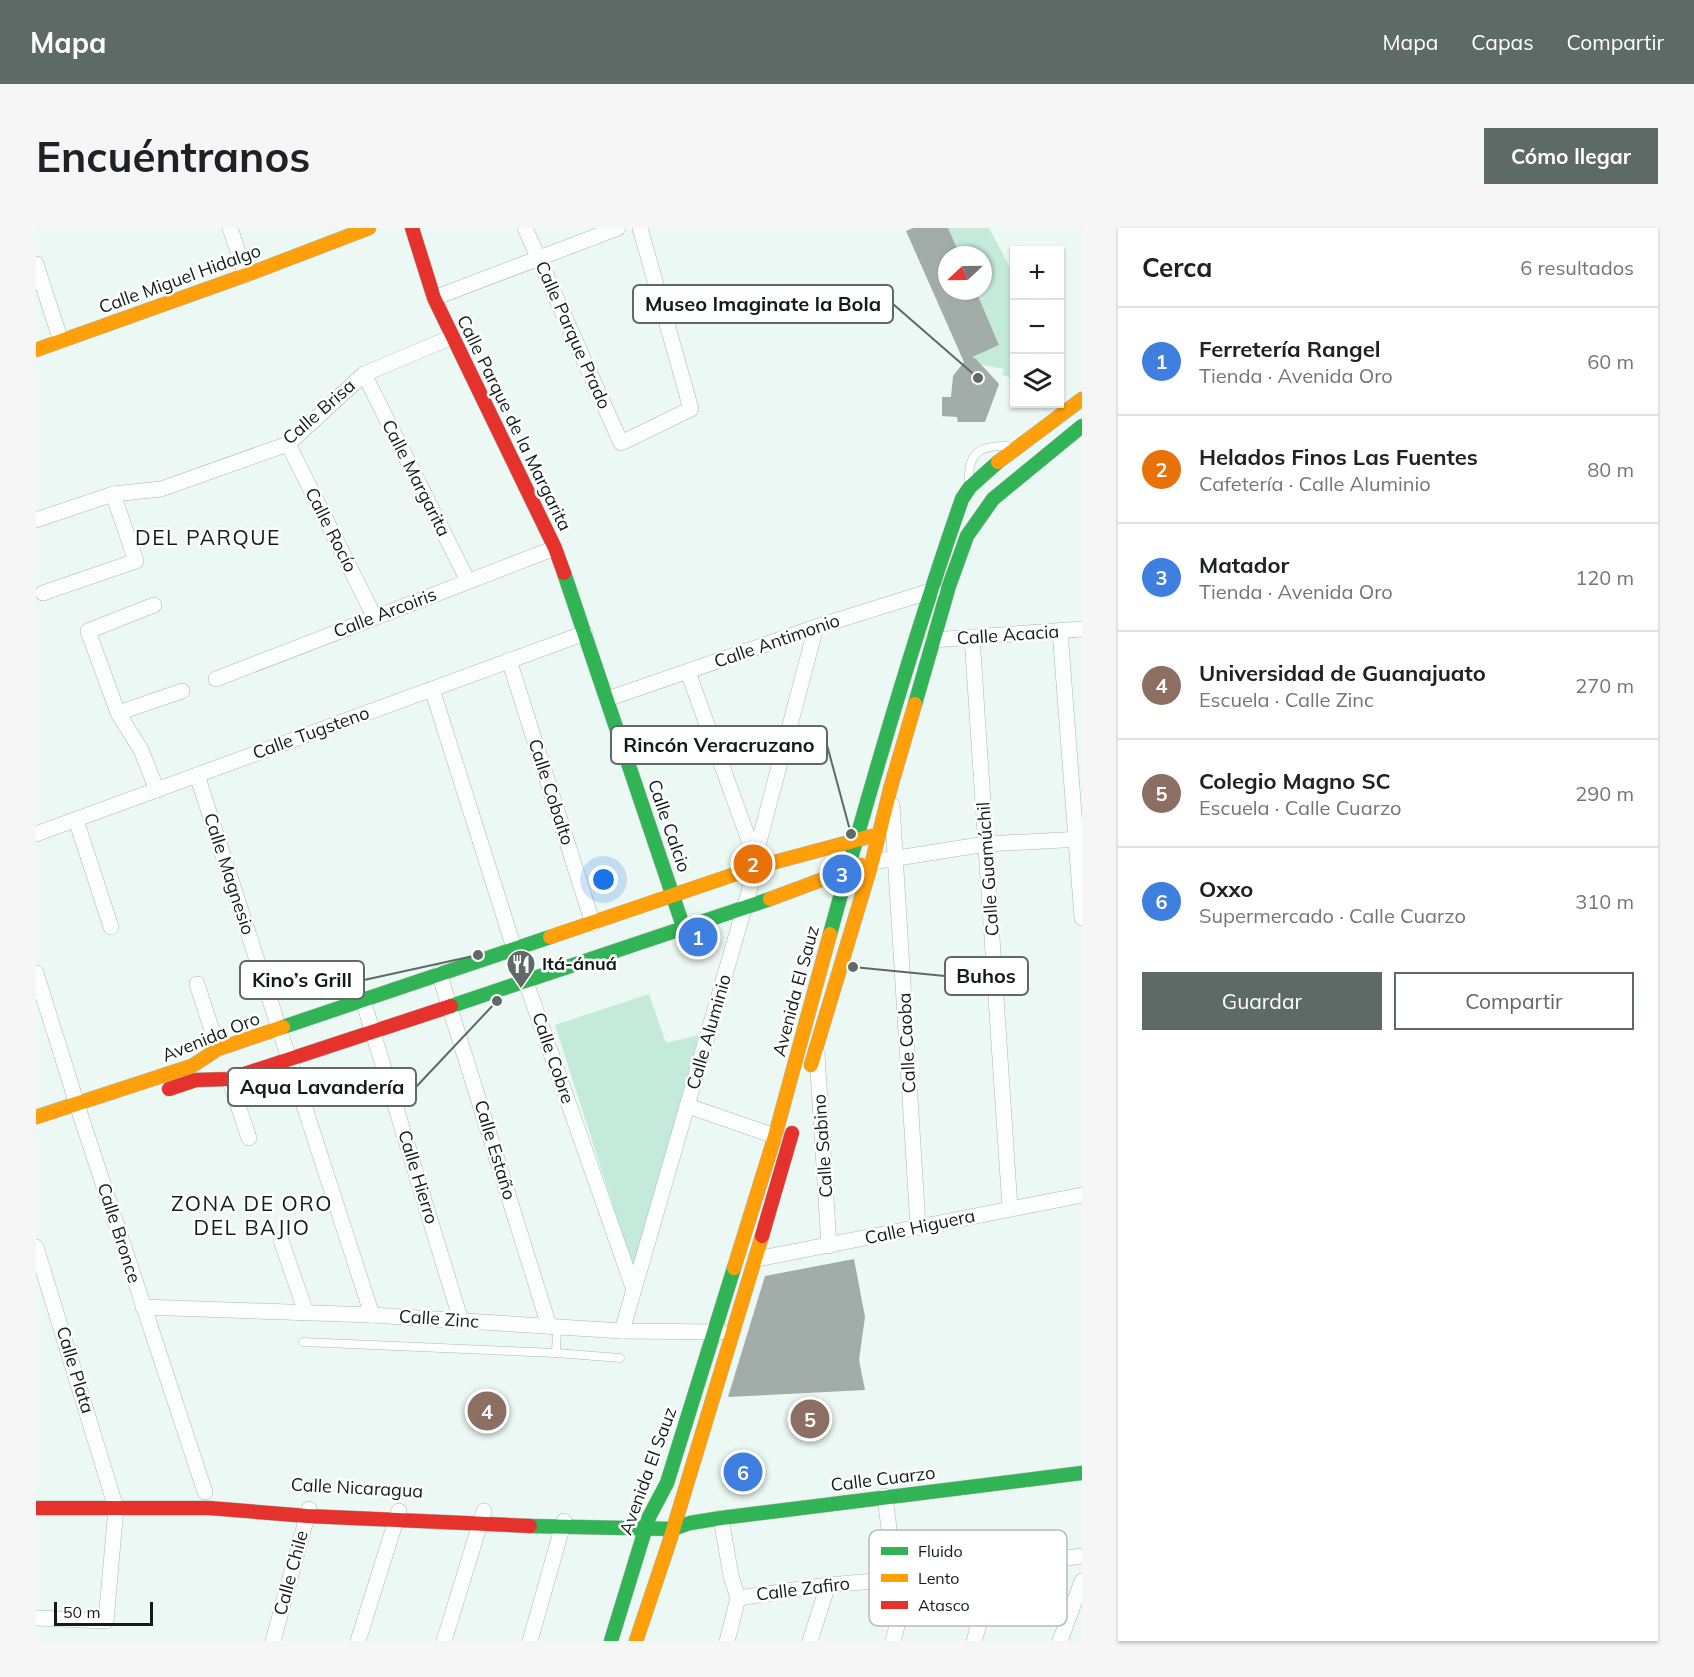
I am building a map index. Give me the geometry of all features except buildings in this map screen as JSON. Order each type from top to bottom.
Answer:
[{"type":"main road","name":"Calle Miguel Hidalgo","points":[[36,350],[246,275],[369,228]]},
{"type":"main road","name":"Calle Parque de la Margarita","points":[[412,228],[434,298],[555,548],[585,633]]},
{"type":"main road","name":"Avenida El Sauz","points":[[611,1641],[647,1522],[667,1483],[775,1136],[856,839],[930,591],[962,499],[970,487],[992,466],[1082,399]]},
{"type":"main road","name":"Avenida El Sauz","points":[[804,1091],[872,862],[891,786],[933,640],[967,536],[993,499],[1082,426]]},
{"type":"main road","name":"Calle Calcio","points":[[585,633],[684,929]]},
{"type":"main road","name":"Avenida Oro","points":[[36,1117],[80,1114],[192,1066],[218,1049],[674,896],[755,862],[879,835]]},
{"type":"main road","name":"Avenida Oro","points":[[154,1094],[196,1080],[229,1079],[744,909],[872,862]]},
{"type":"main road","name":"Avenida El Sauz","points":[[636,1641],[649,1597],[680,1523],[795,1125]]},
{"type":"main road","name":"Calle Cuarzo","points":[[680,1523],[1082,1473]]},
{"type":"main road","name":"Calle Nicaragua","points":[[36,1496],[110,1497],[209,1508],[564,1521],[630,1518],[647,1522],[680,1523]]},
{"type":"main road","name":"Calle Nicaragua","points":[[36,1508],[110,1497]]},
{"type":"main road","name":"Calle Nicaragua","points":[[240,1497],[308,1511]]},
{"type":"street","points":[[230,228],[246,275]]},
{"type":"street","name":"Calle Parque Prado","points":[[525,228],[621,443],[691,409],[640,228]]},
{"type":"street","points":[[434,298],[618,228]]},
{"type":"street","points":[[36,264],[61,341]]},
{"type":"street","name":"Calle Brisa","points":[[36,520],[113,494],[161,489],[288,444],[364,374],[452,337]]},
{"type":"street","name":"Calle Margarita","points":[[364,374],[468,581]]},
{"type":"street","name":"Calle Rocío","points":[[288,444],[374,616]]},
{"type":"street","points":[[43,593],[136,561],[113,494]]},
{"type":"street","name":"Calle Arcoiris","points":[[216,679],[374,616],[555,548]]},
{"type":"street","name":"Calle Antimonio","points":[[607,699],[816,627],[949,586]]},
{"type":"street","points":[[154,606],[88,631],[118,713],[141,750],[157,790]]},
{"type":"street","name":"Calle Aluminio","points":[[622,1331],[744,909],[816,627]]},
{"type":"street","name":"Calle Acacia","points":[[933,640],[1082,629]]},
{"type":"street","points":[[1060,631],[1079,839],[1082,918]]},
{"type":"street","name":"Calle Tugsteno","points":[[36,834],[585,633]]},
{"type":"street","name":"Calle Guamúchil","points":[[972,637],[1010,1208]]},
{"type":"street","name":"Calle Cobalto","points":[[509,660],[593,924]]},
{"type":"street","points":[[688,672],[755,862]]},
{"type":"street","name":"Calle Cobre","points":[[432,689],[514,948],[634,1290]]},
{"type":"street","points":[[118,713],[182,691]]},
{"type":"street","name":"Calle Magnesio","points":[[196,776],[290,1058],[372,1315]]},
{"type":"street","name":"Calle Caoba","points":[[891,786],[918,1227]]},
{"type":"street","points":[[76,820],[111,927]]},
{"type":"street","points":[[872,862],[986,844],[1079,839]]},
{"type":"street","name":"Calle Bronce","points":[[36,973],[205,1493]]},
{"type":"street","name":"Calle Estaño","points":[[440,974],[553,1327]]},
{"type":"street","points":[[197,984],[218,1049]]},
{"type":"street","name":"Calle Hierro","points":[[363,1000],[461,1321]]},
{"type":"street","name":"Calle Sabino","points":[[816,1047],[830,1246]]},
{"type":"street","points":[[229,1079],[249,1138]]},
{"type":"street","points":[[688,1106],[775,1136]]},
{"type":"street","name":"Calle Higuera","points":[[757,1259],[1082,1195]]},
{"type":"street","points":[[280,1240],[306,1313]]},
{"type":"street","name":"Calle Plata","points":[[36,1247],[110,1497]]},
{"type":"street","name":"Calle Zinc","points":[[143,1307],[372,1315],[622,1331],[734,1333]]},
{"type":"street","points":[[885,1496],[892,1530]]},
{"type":"street","points":[[36,1618],[106,1621],[110,1497]]},
{"type":"street","name":"Calle Chile","points":[[273,1641],[308,1511]]},
{"type":"street","points":[[358,1641],[398,1514]]},
{"type":"street","points":[[444,1641],[482,1518]]},
{"type":"street","points":[[721,1518],[731,1576],[738,1598],[727,1641]]},
{"type":"street","points":[[530,1641],[564,1521]]},
{"type":"street","name":"Calle Zafiro","points":[[1067,1558],[1082,1556]]},
{"type":"street","name":"Calle Zafiro","points":[[738,1598],[869,1581]]},
{"type":"street","points":[[1067,1622],[1082,1581]]},
{"type":"street","points":[[810,1641],[828,1585]]},
{"type":"street","points":[[893,1641],[895,1626]]},
{"type":"street","points":[[974,1641],[978,1626]]},
{"type":"street","points":[[1060,1641],[1066,1626]]},
{"type":"lane","points":[[970,487],[969,466],[972,458],[978,452],[992,447],[1017,448]]},
{"type":"lane","points":[[553,1327],[556,1353]]},
{"type":"lane","points":[[303,1342],[620,1358]]},
{"type":"green space","points":[[948,228],[989,228],[1010,267],[1010,378],[1002,375],[1004,369],[963,361],[999,344],[980,300],[992,300],[992,246],[956,246]]},
{"type":"green space","points":[[649,994],[666,1043],[699,1035],[636,1277],[555,1025]]},
{"type":"traffic: fast","points":[[915,704],[949,586],[967,536],[993,499],[1082,426]]},
{"type":"traffic: fast","points":[[830,934],[892,715],[962,499],[970,487],[998,462]]},
{"type":"traffic: fast","points":[[564,573],[684,929]]},
{"type":"traffic: fast","points":[[451,1006],[770,899]]},
{"type":"traffic: fast","points":[[283,1027],[550,937]]},
{"type":"traffic: fast","points":[[611,1641],[649,1517],[667,1483],[734,1268]]},
{"type":"traffic: fast","points":[[530,1526],[673,1529],[690,1523],[721,1518],[1082,1473]]},
{"type":"traffic: slow","points":[[36,350],[246,275],[369,228]]},
{"type":"traffic: slow","points":[[998,462],[1082,399]]},
{"type":"traffic: slow","points":[[811,1065],[872,862],[915,704]]},
{"type":"traffic: slow","points":[[550,937],[756,867],[872,836]]},
{"type":"traffic: slow","points":[[770,899],[861,865]]},
{"type":"traffic: slow","points":[[734,1268],[775,1136],[830,934]]},
{"type":"traffic: slow","points":[[36,1117],[192,1066],[218,1049],[283,1027]]},
{"type":"traffic: slow","points":[[636,1641],[669,1543],[762,1236]]},
{"type":"traffic: jam","points":[[412,228],[434,298],[555,548],[564,573]]},
{"type":"traffic: jam","points":[[169,1089],[196,1080],[229,1079],[451,1006]]},
{"type":"traffic: jam","points":[[762,1236],[792,1133]]},
{"type":"traffic: jam","points":[[36,1508],[209,1508],[307,1516],[530,1526]]},
{"type":"place","name":"Museo Imaginate la Bola","points":[[978,378]]},
{"type":"place","name":"Rincón Veracruzano","points":[[851,834]]},
{"type":"place","name":"Helados Finos Las Fuentes","points":[[753,864]]},
{"type":"place","name":"Matador","points":[[842,874]]},
{"type":"place","name":"Ferretería Rangel","points":[[698,937]]},
{"type":"place","name":"Kino’s Grill","points":[[478,955]]},
{"type":"place","name":"Buhos","points":[[853,967]]},
{"type":"place","name":"Itá-ánuá","points":[[521,990]]},
{"type":"place","name":"Aqua Lavandería","points":[[497,1001]]},
{"type":"place","name":"Universidad de Guanajuato","points":[[487,1411]]},
{"type":"place","name":"Colegio Magno SC","points":[[810,1419]]},
{"type":"place","name":"Oxxo","points":[[743,1472]]},
{"type":"district","name":"DEL PARQUE","points":[[208,538]]},
{"type":"district","name":"ZONA DE ORO DEL BAJIO","points":[[252,1216]]}]
